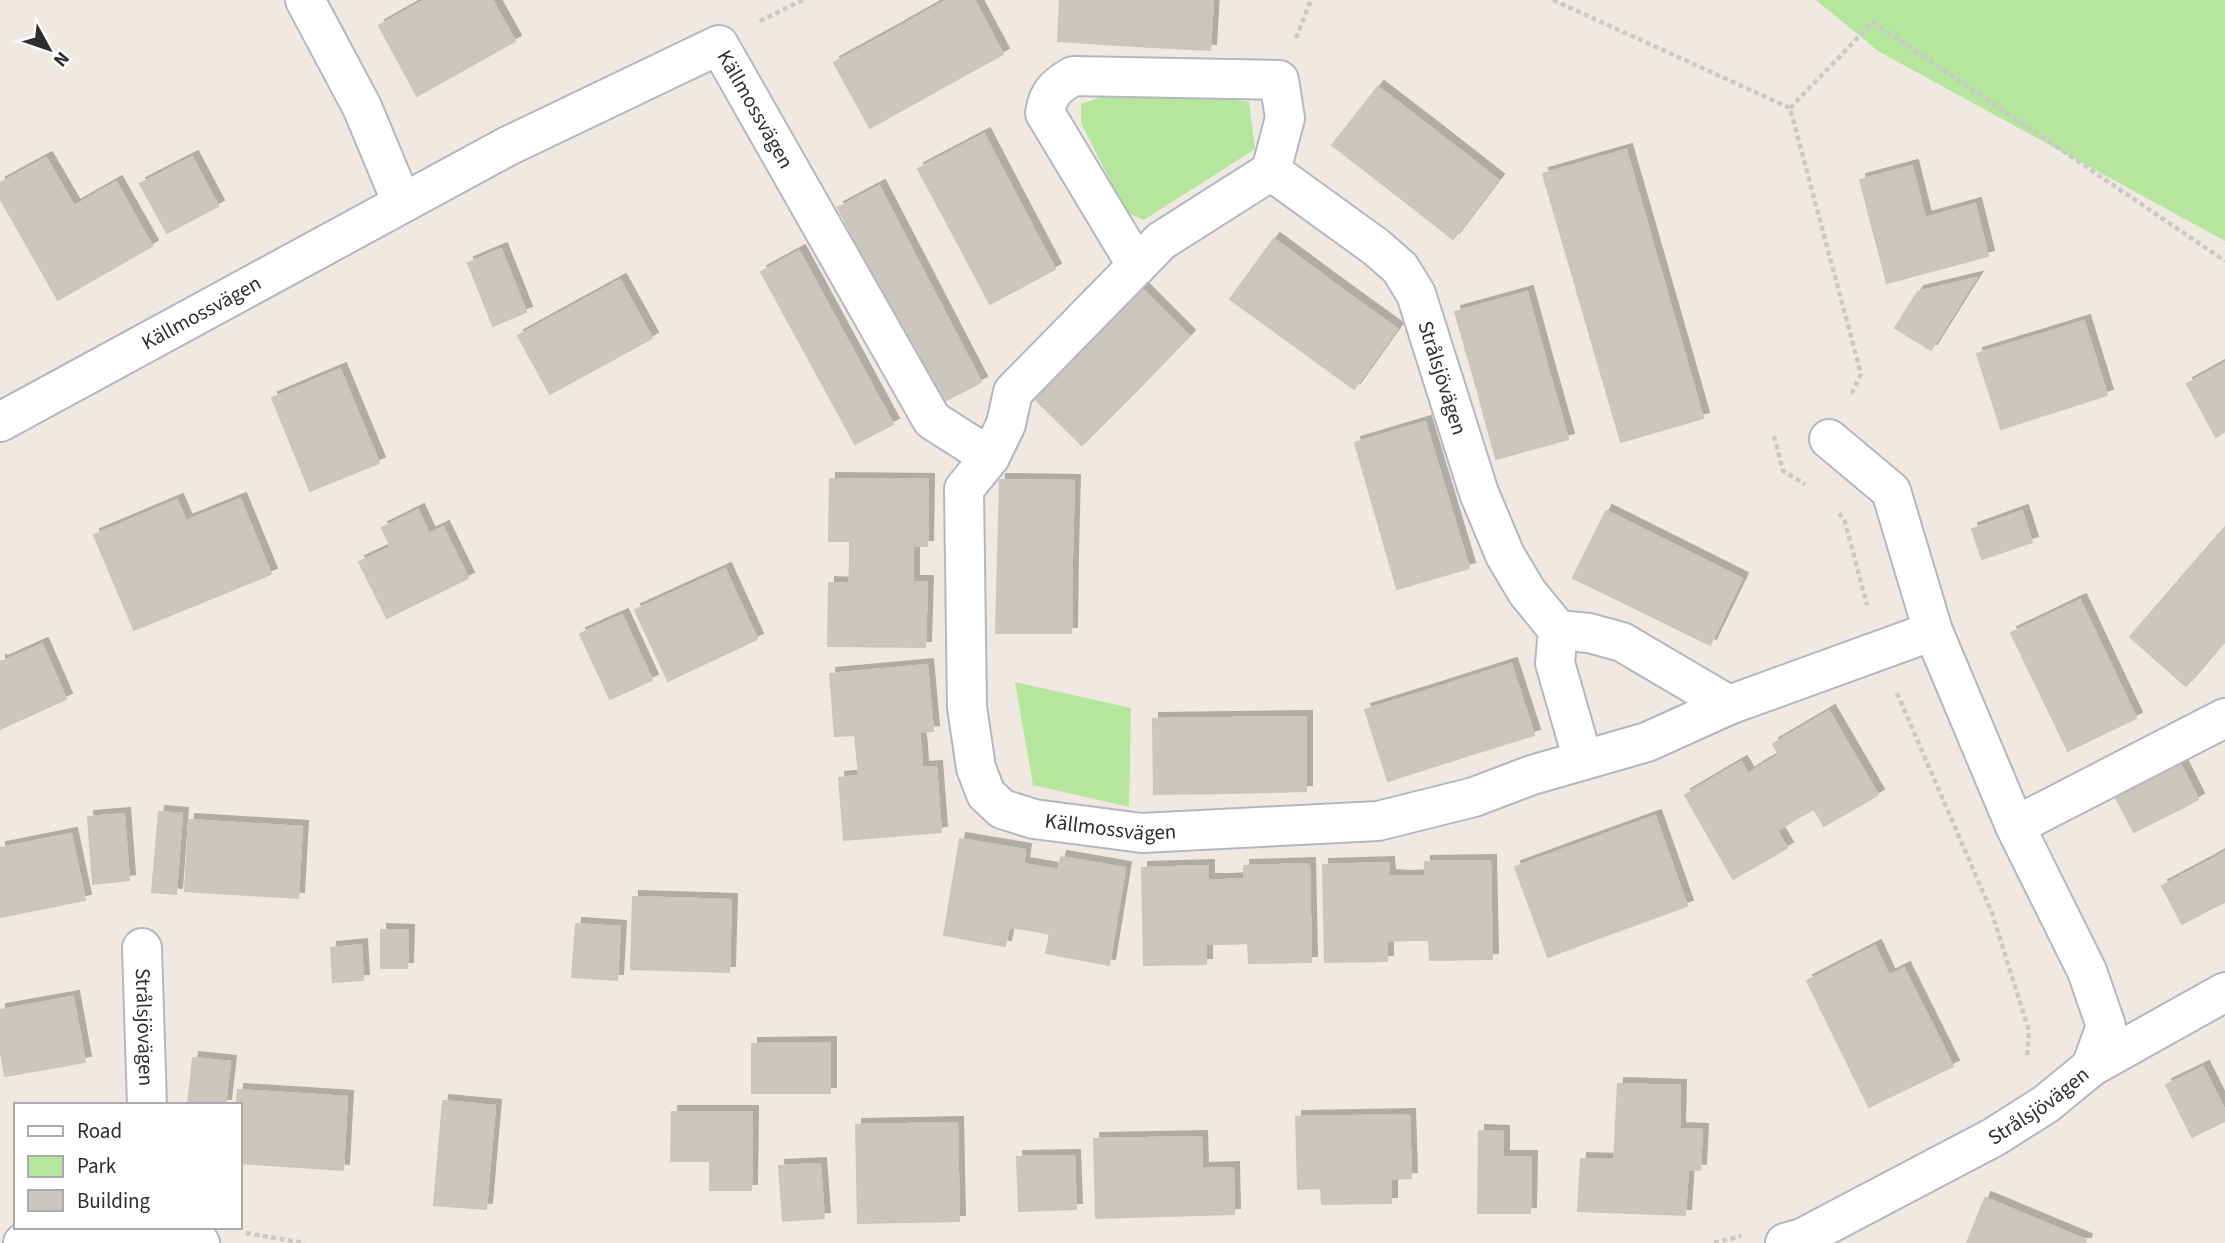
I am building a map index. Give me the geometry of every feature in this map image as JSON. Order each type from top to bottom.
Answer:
[{"type":"street","points":[[305,0],[362,107],[402,203]]},
{"type":"street","name":"Källmossvägen","points":[[0,422],[509,146],[719,45],[932,420],[990,457]]},
{"type":"street","points":[[1137,266],[1045,113],[1047,98],[1055,87],[1073,76],[1279,80],[1284,118],[1271,170]]},
{"type":"street","name":"Källmossvägen","points":[[1271,170],[1161,241],[1013,392],[1006,424],[990,457],[964,489],[967,708],[976,768],[986,793],[1002,809],[1034,819],[1142,833],[1378,821],[1474,797],[1532,775],[1583,760]]},
{"type":"street","name":"Strålsjövägen","points":[[1271,170],[1376,247],[1399,268],[1416,294],[1479,492],[1505,555],[1527,592],[1558,630]]},
{"type":"street","name":"Strålsjövägen","points":[[1786,1243],[1802,1238],[1994,1137],[2046,1104],[2091,1068],[2106,1027],[2087,971],[2015,826],[1933,631],[1891,491],[1829,439]]},
{"type":"street","points":[[1729,705],[1622,642],[1589,633],[1558,630],[1555,663],[1583,760],[1647,743],[1729,705],[1933,631]]},
{"type":"street","points":[[2015,826],[2224,719]]},
{"type":"street","name":"Strålsjövägen","points":[[142,948],[147,1103]]},
{"type":"street","points":[[2091,1068],[2225,992]]},
{"type":"street","points":[[23,1243],[152,1231],[201,1243]]},
{"type":"path","points":[[1553,0],[1790,108]]},
{"type":"path","points":[[1790,108],[1873,22],[2225,261]]},
{"type":"path","points":[[1790,108],[1861,374],[1829,439]]},
{"type":"path","points":[[1774,436],[1783,471],[1809,486]]},
{"type":"path","points":[[1833,503],[1845,522],[1879,651],[1992,913],[2029,1031],[2026,1066]]},
{"type":"path","points":[[240,1232],[305,1243]]},
{"type":"path","points":[[1714,1243],[1741,1236]]},
{"type":"green space","points":[[1816,0],[2225,0],[2225,241],[1878,51]]},
{"type":"green space","points":[[1199,95],[1249,102],[1255,149],[1144,220],[1126,212],[1081,123],[1081,104],[1104,96]]},
{"type":"green space","points":[[1015,682],[1131,708],[1129,807],[1033,785]]},
{"type":"building","points":[[425,0],[492,0],[515,41],[417,96],[379,26]]},
{"type":"building","points":[[947,0],[974,0],[1003,54],[936,91],[901,26]]},
{"type":"building","points":[[1060,0],[1136,0],[1134,46],[1058,41]]},
{"type":"building","points":[[1136,0],[1213,0],[1210,50],[1134,46]]},
{"type":"building","points":[[901,26],[936,91],[870,128],[834,63]]},
{"type":"building","points":[[1378,87],[1438,133],[1393,192],[1332,145]]},
{"type":"building","points":[[1438,133],[1498,180],[1453,239],[1393,192]]},
{"type":"building","points":[[984,134],[1019,201],[954,236],[918,169]]},
{"type":"building","points":[[1626,150],[1703,418],[1621,442],[1543,174]]},
{"type":"building","points":[[192,157],[218,206],[167,233],[140,184]]},
{"type":"building","points":[[46,158],[74,206],[116,182],[152,246],[58,300],[0,198],[0,183]]},
{"type":"building","points":[[1912,166],[1925,218],[1975,204],[1988,256],[1887,283],[1860,180]]},
{"type":"building","points":[[879,186],[981,382],[941,403],[838,208]]},
{"type":"building","points":[[1019,201],[1055,269],[990,304],[954,236]]},
{"type":"building","points":[[1274,239],[1335,284],[1292,344],[1230,299]]},
{"type":"building","points":[[501,249],[526,312],[493,326],[468,263]]},
{"type":"building","points":[[799,251],[893,424],[855,444],[761,272]]},
{"type":"building","points":[[1976,278],[1931,350],[1895,328],[1918,292]]},
{"type":"building","points":[[620,280],[652,338],[550,394],[518,336]]},
{"type":"building","points":[[1137,284],[1189,336],[1136,391],[1083,339]]},
{"type":"building","points":[[1335,284],[1397,329],[1354,389],[1292,344]]},
{"type":"building","points":[[1527,292],[1547,365],[1476,385],[1455,312]]},
{"type":"building","points":[[2084,321],[2107,395],[2001,429],[1977,354]]},
{"type":"building","points":[[1083,339],[1136,391],[1082,445],[1029,393]]},
{"type":"building","points":[[2225,363],[2225,431],[2216,437],[2187,384]]},
{"type":"building","points":[[1547,365],[1568,439],[1496,459],[1476,385]]},
{"type":"building","points":[[340,369],[379,463],[310,491],[272,398]]},
{"type":"building","points":[[1425,422],[1447,495],[1376,516],[1355,443]]},
{"type":"building","points":[[830,479],[928,480],[927,546],[913,546],[913,564],[850,563],[850,541],[829,541]]},
{"type":"building","points":[[1000,480],[1074,481],[1072,557],[998,556]]},
{"type":"building","points":[[1447,495],[1469,568],[1397,589],[1376,516]]},
{"type":"building","points":[[240,499],[271,574],[134,630],[94,535],[177,500],[186,521]]},
{"type":"building","points":[[418,510],[429,534],[443,527],[468,578],[387,618],[359,562],[391,547],[382,528]]},
{"type":"building","points":[[1606,511],[1674,545],[1641,611],[1573,578]]},
{"type":"building","points":[[2022,511],[2032,542],[1982,559],[1972,529]]},
{"type":"building","points":[[2225,527],[2225,618],[2180,579]]},
{"type":"building","points":[[1674,545],[1742,579],[1710,645],[1641,611]]},
{"type":"building","points":[[998,556],[1072,557],[1071,633],[996,633]]},
{"type":"building","points":[[850,563],[913,564],[913,582],[927,582],[925,647],[828,646],[829,583],[849,584]]},
{"type":"building","points":[[725,569],[757,639],[668,681],[635,610]]},
{"type":"building","points":[[2180,579],[2225,618],[2225,640],[2186,686],[2130,637]]},
{"type":"building","points":[[2080,600],[2136,718],[2068,751],[2011,633]]},
{"type":"building","points":[[622,615],[652,680],[610,699],[580,634]]},
{"type":"building","points":[[42,644],[66,699],[0,729],[0,661]]},
{"type":"building","points":[[1511,664],[1534,735],[1460,758],[1439,687]]},
{"type":"building","points":[[927,665],[933,731],[919,732],[921,750],[857,756],[855,735],[835,736],[830,674]]},
{"type":"building","points":[[1439,687],[1460,758],[1388,781],[1365,710]]},
{"type":"building","points":[[1829,711],[1878,795],[1824,826],[1814,809],[1796,819],[1764,764],[1779,755],[1773,744]]},
{"type":"building","points":[[1306,717],[1306,791],[1230,793],[1229,718]]},
{"type":"building","points":[[1229,718],[1230,793],[1154,794],[1153,719]]},
{"type":"building","points":[[921,750],[922,768],[936,767],[941,832],[844,840],[839,778],[859,776],[857,756]]},
{"type":"building","points":[[1741,762],[1748,774],[1764,764],[1796,819],[1777,831],[1787,848],[1733,879],[1685,795]]},
{"type":"building","points":[[2181,765],[2198,799],[2182,808],[2165,773]]},
{"type":"building","points":[[2165,773],[2182,808],[2166,816],[2148,782]]},
{"type":"building","points":[[2148,782],[2166,816],[2150,824],[2132,790]]},
{"type":"building","points":[[2132,790],[2150,824],[2134,832],[2116,798]]},
{"type":"building","points":[[159,812],[182,814],[176,894],[152,892]]},
{"type":"building","points":[[124,814],[129,880],[93,884],[88,817]]},
{"type":"building","points":[[1655,816],[1687,906],[1618,931],[1586,841]]},
{"type":"building","points":[[189,820],[302,827],[298,898],[185,891]]},
{"type":"building","points":[[71,834],[85,900],[0,917],[0,848]]},
{"type":"building","points":[[960,839],[1025,850],[1023,864],[1041,867],[1030,930],[1009,927],[1005,946],[944,935]]},
{"type":"building","points":[[1586,841],[1618,931],[1548,957],[1515,867]]},
{"type":"building","points":[[2225,852],[2225,888],[2211,860]]},
{"type":"building","points":[[1061,857],[1125,868],[1109,965],[1046,953],[1050,934],[1030,930],[1041,867],[1058,870]]},
{"type":"building","points":[[2211,860],[2225,888],[2225,902],[2214,907],[2194,869]]},
{"type":"building","points":[[1490,861],[1492,959],[1430,960],[1429,940],[1409,940],[1407,877],[1425,876],[1425,862]]},
{"type":"building","points":[[1388,863],[1389,876],[1407,877],[1409,940],[1387,941],[1387,961],[1325,962],[1323,865]]},
{"type":"building","points":[[1309,864],[1311,962],[1249,963],[1248,943],[1228,944],[1226,880],[1244,879],[1244,866]]},
{"type":"building","points":[[1208,866],[1208,880],[1226,880],[1228,944],[1206,944],[1206,964],[1144,965],[1142,868]]},
{"type":"building","points":[[2194,869],[2214,907],[2199,915],[2179,877]]},
{"type":"building","points":[[2179,877],[2199,915],[2182,924],[2162,886]]},
{"type":"building","points":[[633,897],[731,900],[729,972],[631,969]]},
{"type":"building","points":[[576,924],[620,927],[617,980],[572,977]]},
{"type":"building","points":[[381,930],[408,931],[407,968],[381,968]]},
{"type":"building","points":[[361,945],[363,980],[333,982],[331,948]]},
{"type":"building","points":[[1875,946],[1889,976],[1904,968],[1953,1066],[1869,1107],[1807,981]]},
{"type":"building","points":[[73,997],[85,1062],[5,1076],[0,1047],[0,1010]]},
{"type":"building","points":[[830,1043],[830,1093],[752,1093],[752,1044]]},
{"type":"building","points":[[193,1058],[230,1062],[225,1103],[188,1103]]},
{"type":"building","points":[[2203,1067],[2225,1111],[2225,1121],[2192,1137],[2166,1085]]},
{"type":"building","points":[[1618,1084],[1680,1086],[1679,1129],[1702,1130],[1700,1170],[1688,1169],[1685,1215],[1578,1211],[1581,1159],[1614,1160]]},
{"type":"building","points":[[238,1090],[347,1097],[343,1170],[242,1163],[242,1103],[237,1103]]},
{"type":"building","points":[[443,1101],[495,1106],[486,1209],[434,1205]]},
{"type":"building","points":[[672,1112],[752,1112],[751,1190],[710,1190],[710,1161],[671,1161]]},
{"type":"building","points":[[1409,1115],[1411,1178],[1391,1179],[1391,1203],[1322,1204],[1321,1188],[1298,1189],[1296,1117]]},
{"type":"building","points":[[957,1123],[959,1221],[858,1223],[856,1125]]},
{"type":"building","points":[[1479,1131],[1503,1132],[1503,1157],[1531,1157],[1530,1213],[1478,1213]]},
{"type":"building","points":[[1201,1137],[1202,1169],[1233,1168],[1234,1214],[1096,1218],[1094,1139]]},
{"type":"building","points":[[1074,1156],[1076,1209],[1019,1211],[1017,1157]]},
{"type":"building","points":[[820,1164],[824,1218],[783,1221],[779,1166]]},
{"type":"building","points":[[1985,1198],[2086,1240],[2085,1243],[1967,1243]]}]
